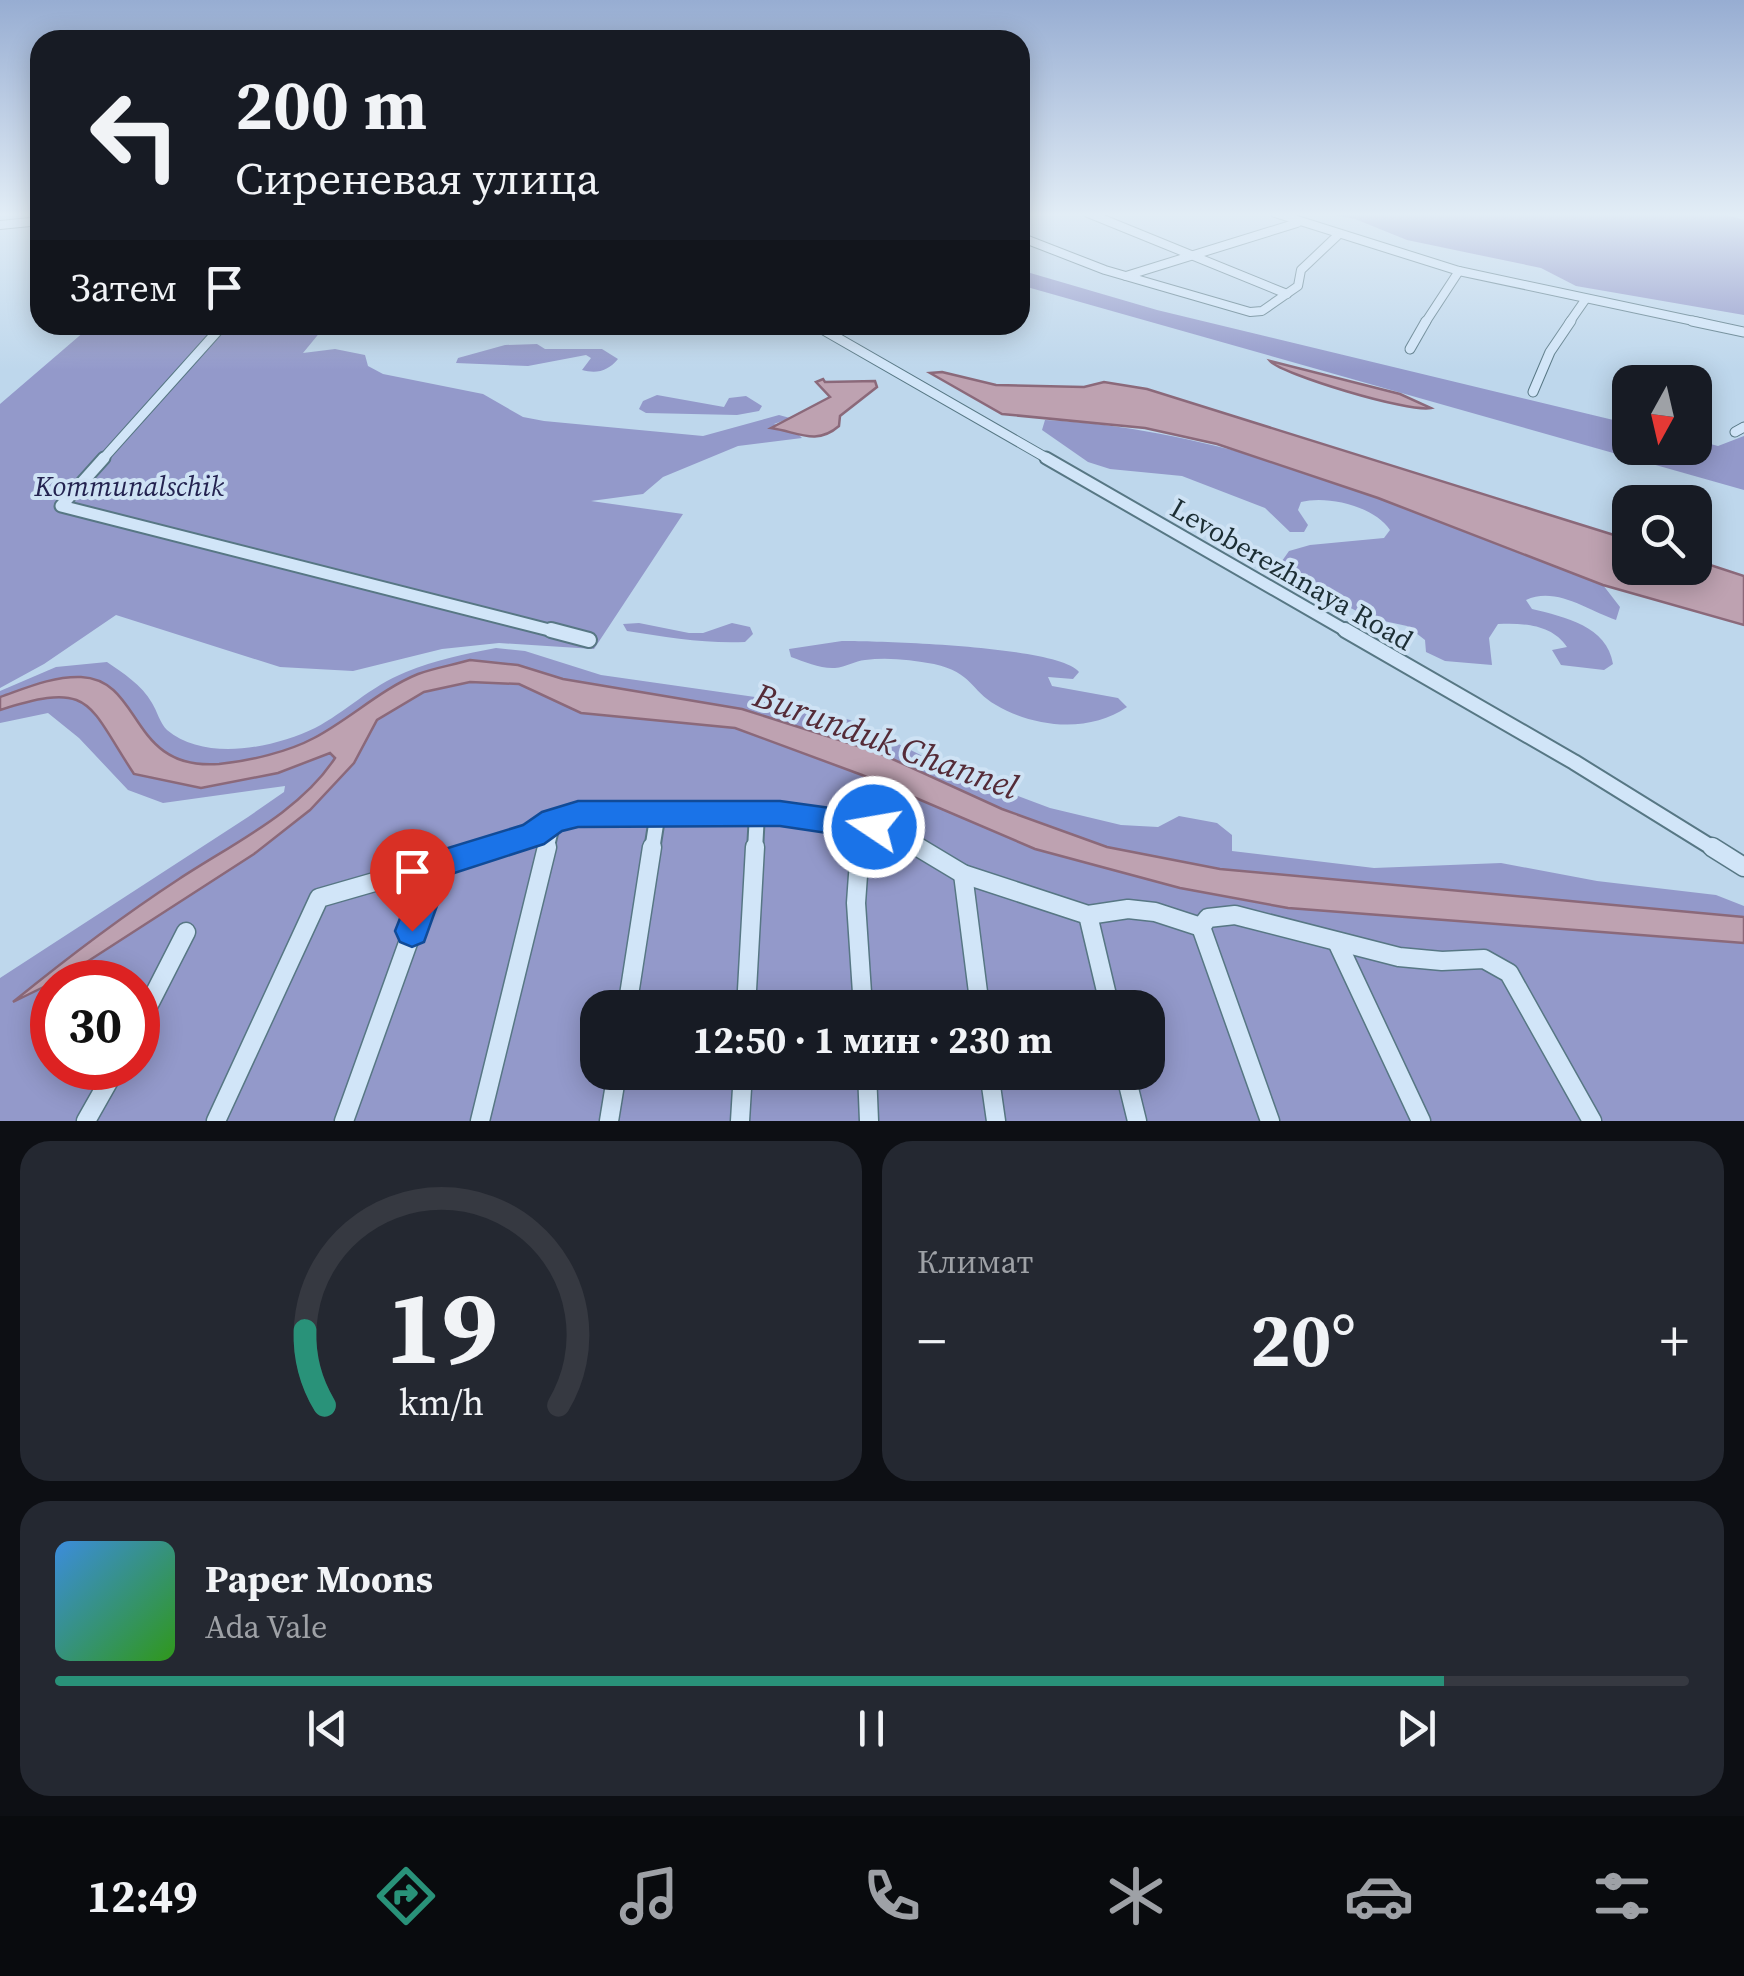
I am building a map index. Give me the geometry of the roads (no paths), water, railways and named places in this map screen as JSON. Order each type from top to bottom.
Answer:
[{"type":"street","points":[[1097,265],[1235,310],[1262,311],[1298,286],[1305,265]]},
{"type":"street","points":[[1126,276],[1159,265]]},
{"type":"street","points":[[1219,265],[1286,294]]},
{"type":"street","points":[[1441,265],[1744,332]]},
{"type":"street","points":[[1410,349],[1460,271]]},
{"type":"street","points":[[1533,392],[1550,352],[1586,300]]},
{"type":"street","points":[[214,335],[61,506],[180,540],[589,640]]},
{"type":"street","name":"Levoberezhnaya Road","points":[[832,335],[1574,762],[1744,867]]},
{"type":"street","points":[[630,990],[658,812]]},
{"type":"street","points":[[216,1121],[319,898],[534,834],[553,821],[578,814],[817,816],[861,824],[911,843],[963,874],[1088,915],[1128,908],[1202,926]]},
{"type":"street","points":[[747,990],[757,814]]},
{"type":"street","points":[[480,1121],[553,821]]},
{"type":"street","points":[[861,824],[856,902],[862,990]]},
{"type":"street","points":[[344,1121],[436,865]]},
{"type":"street","points":[[963,874],[978,990]]},
{"type":"street","points":[[1088,915],[1106,990]]},
{"type":"street","points":[[1202,926],[1208,918],[1242,915],[1338,944],[1456,964],[1484,958],[1509,974],[1592,1121]]},
{"type":"street","points":[[1202,926],[1270,1121]]},
{"type":"street","points":[[160,983],[186,932]]},
{"type":"street","points":[[1338,944],[1421,1121]]},
{"type":"street","points":[[86,1121],[104,1090]]},
{"type":"street","points":[[609,1121],[614,1090]]},
{"type":"street","points":[[740,1121],[742,1090]]},
{"type":"street","points":[[868,1090],[869,1121]]},
{"type":"street","points":[[992,1090],[996,1121]]},
{"type":"street","points":[[1129,1090],[1137,1121]]},
{"type":"park label","name":"Kommunalschik","points":[[129,486]]},
{"type":"water label","name":"Burunduk Channel","points":[[886,741]]}]
